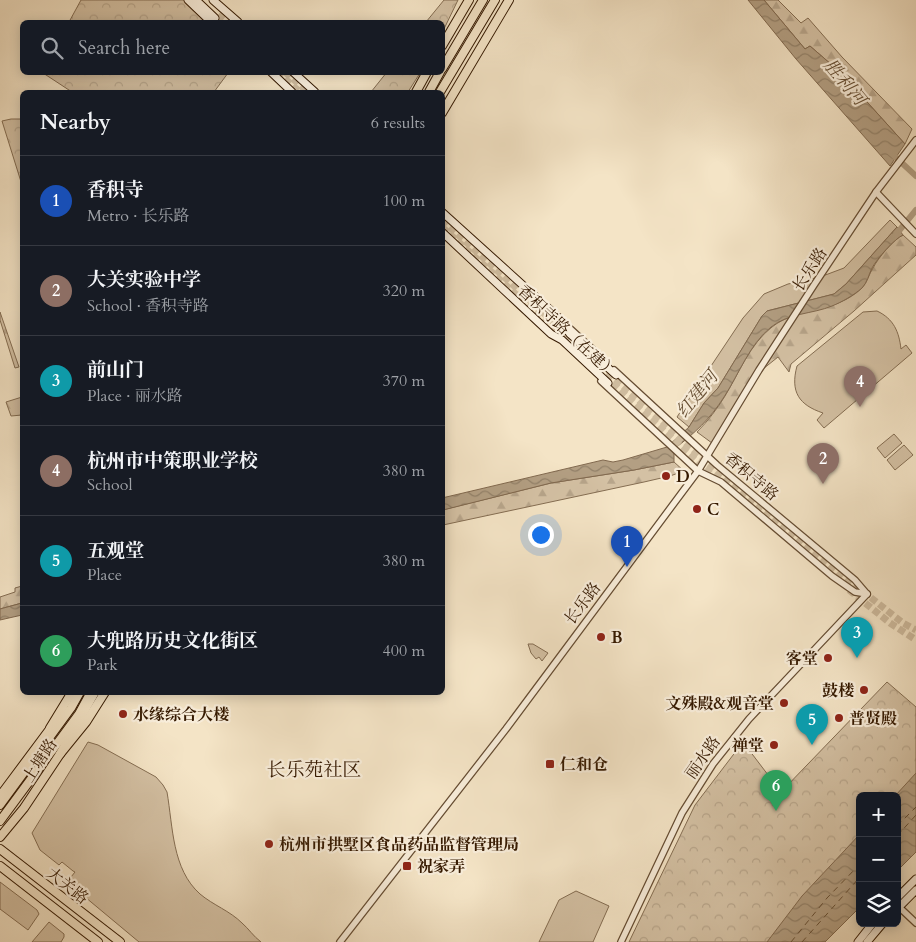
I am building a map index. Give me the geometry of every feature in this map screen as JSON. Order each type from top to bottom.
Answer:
[{"type":"main road","points":[[188,0],[215,18]]},
{"type":"main road","points":[[196,0],[215,18]]},
{"type":"main road","points":[[201,0],[215,18]]},
{"type":"main road","points":[[213,0],[236,20]]},
{"type":"main road","points":[[445,41],[469,0]]},
{"type":"main road","points":[[445,63],[483,0]]},
{"type":"main road","points":[[441,90],[496,0]]},
{"type":"main road","points":[[445,108],[509,0]]},
{"type":"main road","points":[[274,75],[290,90]]},
{"type":"main road","points":[[296,75],[313,90]]},
{"type":"main road","points":[[417,90],[425,75]]},
{"type":"main road","points":[[430,90],[438,75]]},
{"type":"main road","name":"香积寺路","points":[[445,215],[558,317]]},
{"type":"main road","name":"香积寺路（在建）","points":[[445,235],[551,334]]},
{"type":"main road","points":[[558,317],[570,334],[616,375]]},
{"type":"main road","points":[[551,334],[562,340],[608,383]]},
{"type":"main road","name":"上塘路","points":[[0,796],[72,695]]},
{"type":"main road","points":[[0,805],[71,708],[78,695]]},
{"type":"main road","points":[[0,821],[79,714],[89,695]]},
{"type":"main road","name":"上塘路","points":[[0,837],[24,808],[60,754],[93,695]]},
{"type":"main road","points":[[60,754],[86,722],[103,695]]},
{"type":"main road","name":"大关路","points":[[0,849],[120,942]]},
{"type":"main road","name":"大关路","points":[[0,866],[98,942]]},
{"type":"main road","points":[[901,894],[916,879]]},
{"type":"main road","points":[[901,905],[916,890]]},
{"type":"main road","points":[[858,942],[870,927]]},
{"type":"main road","points":[[867,942],[880,927]]},
{"type":"street","name":"长乐路","points":[[340,942],[506,729],[698,471],[759,370],[814,285],[876,192],[916,140]]},
{"type":"street","points":[[876,192],[916,234]]},
{"type":"street","name":"香积寺路","points":[[558,317],[706,455],[855,580],[867,594]]},
{"type":"street","name":"香积寺路（在建）","points":[[551,334],[674,449]]},
{"type":"street","name":"香积寺路","points":[[674,449],[698,471],[721,482],[832,576],[855,592],[867,594]]},
{"type":"street","name":"丽水路","points":[[621,942],[686,807],[713,764],[756,712],[867,594]]},
{"type":"street","points":[[901,910],[916,923]]},
{"type":"green space","points":[[81,0],[197,0],[217,20],[70,20]]},
{"type":"green space","points":[[444,0],[458,0],[445,27],[445,20],[428,20]]},
{"type":"green space","points":[[764,0],[778,0],[801,23],[808,18],[842,57],[912,129],[905,144],[840,72],[810,46],[805,49]]},
{"type":"green space","points":[[46,75],[227,75],[215,90],[69,90]]},
{"type":"green space","points":[[385,75],[419,75],[409,90],[373,90]]},
{"type":"green space","points":[[20,119],[20,179],[2,121]]},
{"type":"green space","points":[[890,220],[897,227],[846,284],[834,294],[767,311],[762,316],[718,388],[704,403],[689,427],[677,417],[743,318],[764,294],[788,284],[820,277],[844,268]]},
{"type":"green space","points":[[903,235],[916,247],[916,255],[791,364],[789,372],[778,357],[758,373],[716,446],[697,432],[719,406],[751,350],[764,334],[772,327],[793,316],[840,302],[851,296],[864,286],[882,254],[895,240]]},
{"type":"green space","points":[[877,311],[892,322],[899,337],[901,349],[906,345],[912,353],[824,428],[817,420],[823,413],[808,406],[798,396],[795,383],[797,366],[863,312]]},
{"type":"green space","points":[[0,312],[19,367],[15,368],[0,320]]},
{"type":"green space","points":[[20,398],[20,415],[11,416],[6,402]]},
{"type":"green space","points":[[894,434],[902,443],[885,458],[877,448]]},
{"type":"green space","points":[[904,445],[913,455],[895,470],[887,460]]},
{"type":"green space","points":[[674,462],[684,471],[644,482],[445,525],[445,509],[551,483]]},
{"type":"green space","points":[[20,587],[20,604],[0,609],[0,597],[15,592],[15,588]]},
{"type":"green space","points":[[528,644],[533,644],[548,653],[542,661],[539,657],[536,659],[531,653]]},
{"type":"green space","points":[[887,682],[916,707],[916,778],[901,792],[856,792],[856,844],[771,942],[629,942],[695,805],[743,742],[781,792]]},
{"type":"green space","points":[[88,742],[98,745],[156,777],[163,785],[167,792],[175,847],[184,872],[191,884],[205,898],[237,919],[261,942],[139,942],[67,882],[75,872],[62,862],[59,865],[40,850],[32,833]]},
{"type":"green space","points":[[0,882],[37,910],[39,914],[28,930],[0,909]]},
{"type":"green space","points":[[576,891],[609,906],[593,942],[539,942],[559,900]]},
{"type":"green space","points":[[49,922],[64,934],[61,942],[32,942]]},
{"type":"water","points":[[748,0],[764,0],[805,49],[810,46],[840,72],[905,144],[890,166],[796,59]]},
{"type":"water","points":[[897,227],[903,235],[878,260],[859,291],[825,309],[793,316],[778,322],[763,334],[750,351],[719,405],[708,419],[674,449],[674,462],[551,483],[445,510],[445,497],[603,460],[613,462],[623,460],[667,447],[689,427],[704,403],[718,388],[762,316],[767,311],[834,294],[846,284]]},
{"type":"water","points":[[20,604],[20,615],[0,620],[0,609]]},
{"type":"water","points":[[916,773],[916,852],[901,867],[901,792],[899,792]]},
{"type":"water","points":[[856,838],[856,911],[825,942],[767,942],[802,896]]},
{"type":"waterway","name":"胜利河","points":[[889,151],[916,176]]},
{"type":"waterway","name":"红建河","points":[[894,237],[916,210]]},
{"type":"ferry route","points":[[901,822],[916,807]]},
{"type":"ferry route","points":[[901,832],[916,815]]},
{"type":"ferry route","points":[[791,942],[827,898],[856,868]]},
{"type":"ferry route","points":[[802,942],[856,881]]},
{"type":"tunnel","points":[[218,15],[224,20]]},
{"type":"tunnel","points":[[280,75],[298,90]]},
{"type":"tunnel","points":[[288,75],[306,90]]},
{"type":"tunnel","points":[[445,223],[571,338]]},
{"type":"tunnel","points":[[445,230],[567,341]]},
{"type":"tunnel","points":[[608,372],[720,474],[851,582],[903,623],[916,630]]},
{"type":"tunnel","points":[[605,376],[716,479]]},
{"type":"tunnel","points":[[849,590],[890,623],[916,640]]},
{"type":"place","name":"杭州市中策职业学校","points":[[860,407]]},
{"type":"place","name":"D","points":[[666,476]]},
{"type":"place","name":"大关实验中学","points":[[823,484]]},
{"type":"place","name":"C","points":[[697,509]]},
{"type":"place","name":"香积寺","points":[[627,567]]},
{"type":"place","name":"B","points":[[601,637]]},
{"type":"place","name":"客堂","points":[[828,658]]},
{"type":"place","name":"前山门","points":[[857,658]]},
{"type":"place","name":"鼓楼","points":[[864,690]]},
{"type":"place","name":"文殊殿&观音堂","points":[[784,703]]},
{"type":"place","name":"水缘综合大楼","points":[[123,714]]},
{"type":"place","name":"普贤殿","points":[[839,718]]},
{"type":"place","name":"禅堂","points":[[774,745]]},
{"type":"place","name":"五观堂","points":[[812,745]]},
{"type":"place","name":"仁和仓","points":[[550,764]]},
{"type":"place","name":"大兜路历史文化街区","points":[[776,811]]},
{"type":"place","name":"杭州市拱墅区食品药品监督管理局","points":[[269,844]]},
{"type":"place","name":"祝家弄","points":[[407,866]]},
{"type":"district","name":"长乐苑社区","points":[[314,769]]}]
